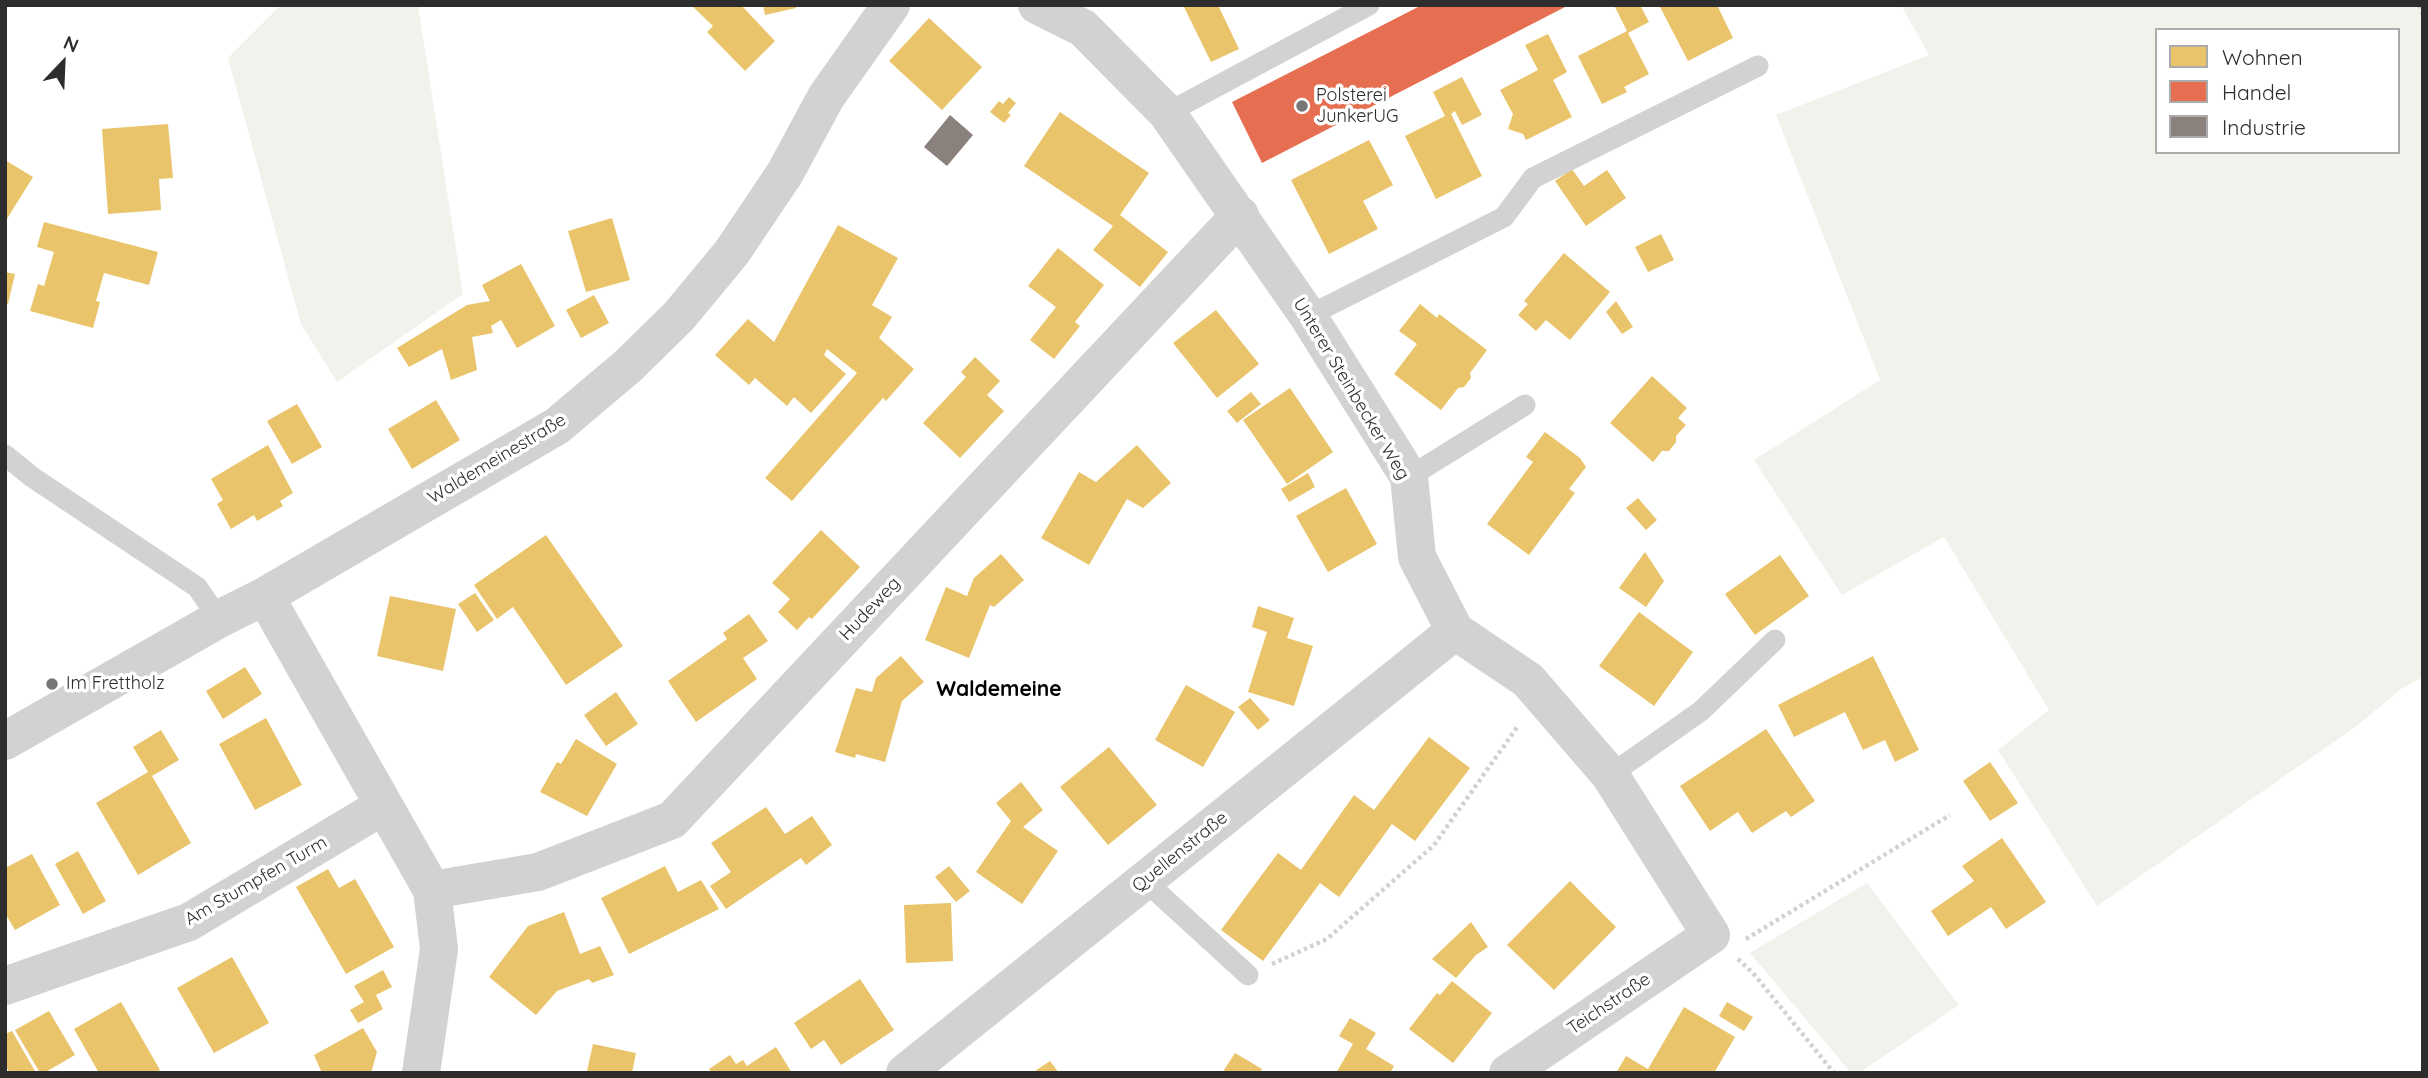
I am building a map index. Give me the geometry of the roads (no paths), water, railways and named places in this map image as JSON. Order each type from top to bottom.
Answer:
[{"type":"street","name":"Waldemeinestraße","points":[[5,741],[219,619],[265,596],[557,426],[628,366],[679,316],[732,252],[785,173],[826,97],[891,5]]},
{"type":"street","name":"Unterer Steinbecker Weg","points":[[1037,5],[1083,28],[1167,113],[1308,316],[1409,477],[1417,557],[1455,631],[1528,680],[1541,694],[1609,775],[1719,943]]},
{"type":"street","name":"Hudeweg","points":[[432,890],[538,872],[672,820],[1240,215]]},
{"type":"street","points":[[265,596],[432,890],[439,949],[421,1073]]},
{"type":"street","name":"Quellenstraße","points":[[905,1073],[1455,631]]},
{"type":"street","name":"Am Stumpfen Turm","points":[[5,986],[189,922],[383,806]]},
{"type":"street","name":"Teichstraße","points":[[1508,1073],[1719,943]]},
{"type":"lane","points":[[1167,113],[1369,5]]},
{"type":"lane","points":[[1308,316],[1504,218],[1533,178],[1758,66]]},
{"type":"lane","points":[[1409,477],[1525,405]]},
{"type":"lane","points":[[5,455],[32,477],[197,587],[219,619]]},
{"type":"lane","points":[[1609,775],[1701,711],[1775,640]]},
{"type":"lane","points":[[1144,880],[1248,975]]},
{"type":"place","name":"Polsterei JunkerUG","points":[[1302,106]]},
{"type":"place","name":"Im Frettholz","points":[[52,684]]},
{"type":"district","name":"Waldemeine","points":[[999,690]]}]
